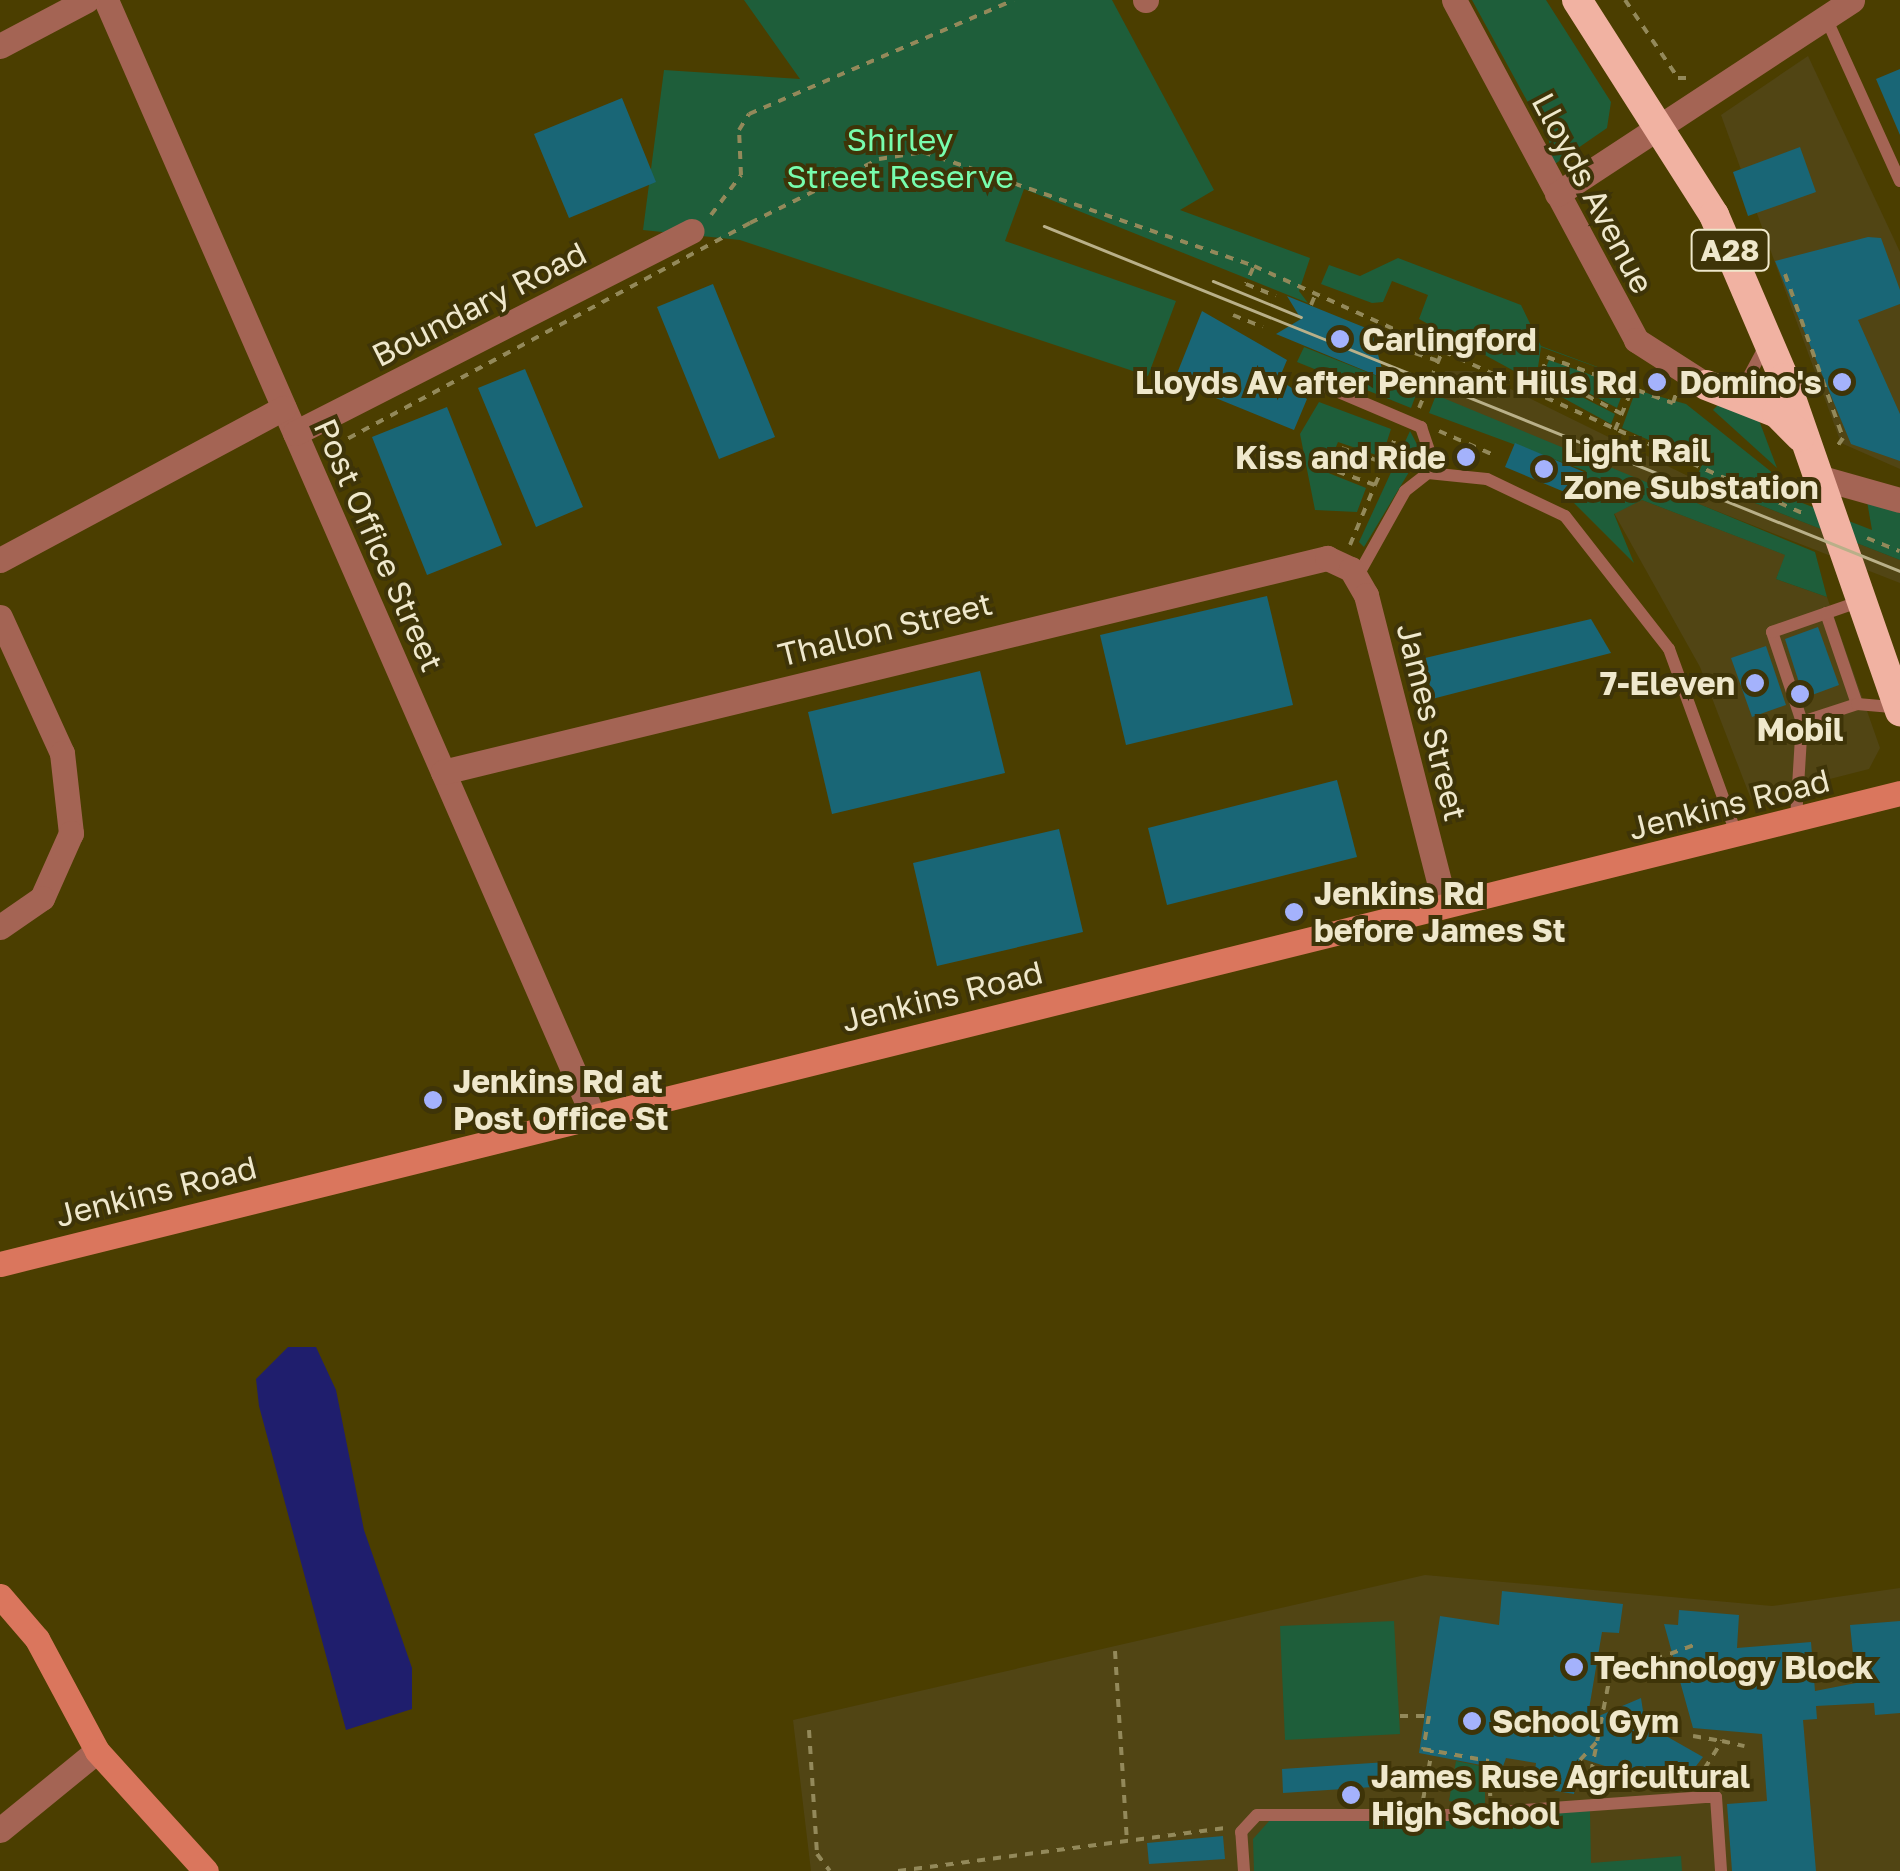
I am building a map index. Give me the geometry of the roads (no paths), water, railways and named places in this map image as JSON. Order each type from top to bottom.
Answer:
[{"type":"highway","name":"A28","points":[[1577,0],[1665,127],[1766,334],[1806,442],[1819,500],[1859,596],[1899,709]]},
{"type":"highway","points":[[1706,385],[1777,413],[1806,442]]},
{"type":"main road","name":"Jenkins Road","points":[[0,1264],[1900,793]]},
{"type":"main road","points":[[0,1596],[36,1639],[97,1751],[206,1871]]},
{"type":"street","points":[[0,46],[87,0]]},
{"type":"street","name":"Post Office Street","points":[[106,0],[593,1116]]},
{"type":"street","name":"Lloyds Avenue","points":[[1454,0],[1636,340],[1706,385]]},
{"type":"street","points":[[1557,194],[1665,127],[1852,0]]},
{"type":"street","name":"Boundary Road","points":[[295,433],[692,231]]},
{"type":"street","points":[[0,560],[284,408]]},
{"type":"street","points":[[1819,500],[1900,500]]},
{"type":"street","name":"Thallon Street","points":[[443,772],[1296,560],[1350,570]]},
{"type":"street","name":"James Street","points":[[1350,570],[1444,905]]},
{"type":"street","points":[[0,617],[62,753],[71,833],[42,898],[0,927]]},
{"type":"street","points":[[0,1830],[97,1751]]},
{"type":"lane","points":[[1826,18],[1900,181]]},
{"type":"lane","points":[[1706,385],[1748,378],[1766,334]]},
{"type":"lane","points":[[1322,385],[1422,427],[1436,471]]},
{"type":"lane","points":[[1350,570],[1405,491],[1436,471],[1541,502],[1618,576],[1668,649],[1704,725],[1737,836]]},
{"type":"lane","points":[[1796,821],[1802,722],[1772,632],[1826,613],[1859,596]]},
{"type":"lane","points":[[1826,613],[1857,704]]},
{"type":"lane","points":[[1802,722],[1857,704],[1899,709]]},
{"type":"lane","points":[[1244,1871],[1243,1827],[1267,1814],[1420,1814],[1716,1797],[1721,1871]]},
{"type":"tram line","points":[[1044,226],[1900,571]]},
{"type":"tram line","points":[[1213,281],[1301,317]]},
{"type":"place","name":"Carlingford","points":[[1340,339]]},
{"type":"place","name":"Lloyds Av after Pennant Hills Rd","points":[[1657,382]]},
{"type":"place","name":"Domino's","points":[[1842,382]]},
{"type":"place","name":"Kiss and Ride","points":[[1466,457]]},
{"type":"place","name":"Light Rail Zone Substation","points":[[1544,469]]},
{"type":"place","name":"7-Eleven","points":[[1755,683]]},
{"type":"place","name":"Mobil","points":[[1800,694]]},
{"type":"place","name":"Jenkins Rd before James St","points":[[1294,912]]},
{"type":"place","name":"Jenkins Rd at Post Office St","points":[[433,1100]]},
{"type":"place","name":"Technology Block","points":[[1574,1667]]},
{"type":"place","name":"School Gym","points":[[1472,1721]]},
{"type":"place","name":"James Ruse Agricultural High School","points":[[1351,1795]]},
{"type":"park label","name":"Shirley Street Reserve","points":[[900,158]]}]
